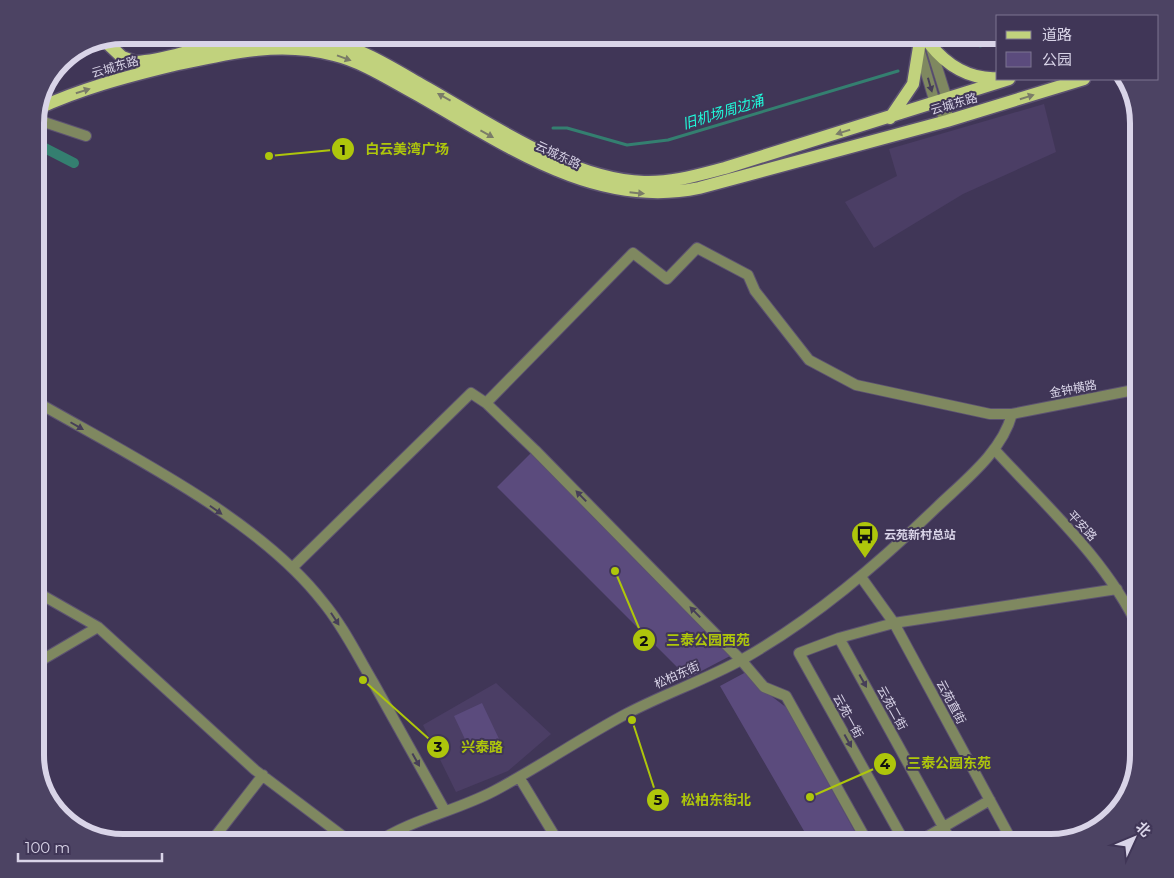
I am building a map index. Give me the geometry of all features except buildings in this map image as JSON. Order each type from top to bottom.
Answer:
[{"type":"main road","name":"云城东路","points":[[109,45],[122,57],[136,62],[228,44]]},
{"type":"main road","name":"云城东路","points":[[335,44],[399,72],[573,167],[612,177],[644,182],[666,181],[702,174],[890,118],[1001,80]]},
{"type":"main road","points":[[890,118],[913,84],[922,44]]},
{"type":"main road","points":[[927,44],[945,61],[962,71],[996,79]]},
{"type":"main road","name":"云城东路","points":[[46,105],[119,78],[217,55],[269,48],[313,50],[357,63],[576,179],[604,188],[659,194],[699,188],[947,121],[1081,80]]},
{"type":"main road","points":[[1001,80],[994,96],[999,102],[1006,103]]},
{"type":"street","points":[[924,44],[935,103],[947,121]]},
{"type":"street","points":[[925,44],[948,99],[947,121]]},
{"type":"street","points":[[44,122],[86,136]]},
{"type":"street","name":"金钟横路","points":[[486,402],[633,254],[667,280],[697,248],[748,275],[755,291],[809,360],[856,384],[990,414],[1012,414],[1130,391]]},
{"type":"street","points":[[292,568],[471,393],[486,402],[741,660],[764,687],[786,696],[863,834]]},
{"type":"street","points":[[44,406],[182,487],[245,530],[292,568],[323,601],[348,639],[445,811]]},
{"type":"street","name":"松柏东街","points":[[391,834],[477,799],[519,777],[627,713],[741,660],[794,627],[861,577],[949,496],[994,449],[1008,428],[1012,414]]},
{"type":"street","name":"平安路","points":[[994,449],[1090,553],[1117,589],[1130,613]]},
{"type":"street","name":"云苑直街","points":[[861,577],[894,623],[1008,834]]},
{"type":"street","points":[[839,638],[894,623],[1117,589]]},
{"type":"street","points":[[44,596],[98,627],[198,720],[263,775],[340,834]]},
{"type":"street","points":[[44,659],[98,627]]},
{"type":"street","name":"云苑一街","points":[[839,638],[799,653],[900,834]]},
{"type":"street","name":"云苑二街","points":[[839,638],[947,834]]},
{"type":"street","points":[[217,834],[263,775]]},
{"type":"street","points":[[519,777],[554,834]]},
{"type":"street","points":[[931,834],[990,800]]},
{"type":"shaded area","points":[[1044,104],[1056,152],[963,194],[874,248],[845,202],[897,176],[889,149]]},
{"type":"shaded area","points":[[496,683],[551,734],[508,771],[456,792],[423,725]]},
{"type":"green space","points":[[531,453],[732,655],[688,678],[497,487]]},
{"type":"green space","points":[[748,671],[762,689],[787,708],[856,834],[806,834],[720,686]]},
{"type":"green space","points":[[482,703],[500,741],[472,754],[454,716]]},
{"type":"waterway","name":"旧机场周边涌","points":[[980,46],[987,44]]},
{"type":"waterway","name":"旧机场周边涌","points":[[553,128],[567,128],[627,145],[668,140],[898,71]]},
{"type":"waterway","points":[[44,148],[74,163]]},
{"type":"place","name":"白云美湾广场","points":[[269,156]]},
{"type":"place","name":"云苑新村总站","points":[[865,559]]},
{"type":"place","name":"三泰公园西苑","points":[[615,571]]},
{"type":"place","name":"兴泰路","points":[[363,680]]},
{"type":"place","name":"松柏东街北","points":[[632,720]]},
{"type":"place","name":"三泰公园东苑","points":[[810,797]]}]
